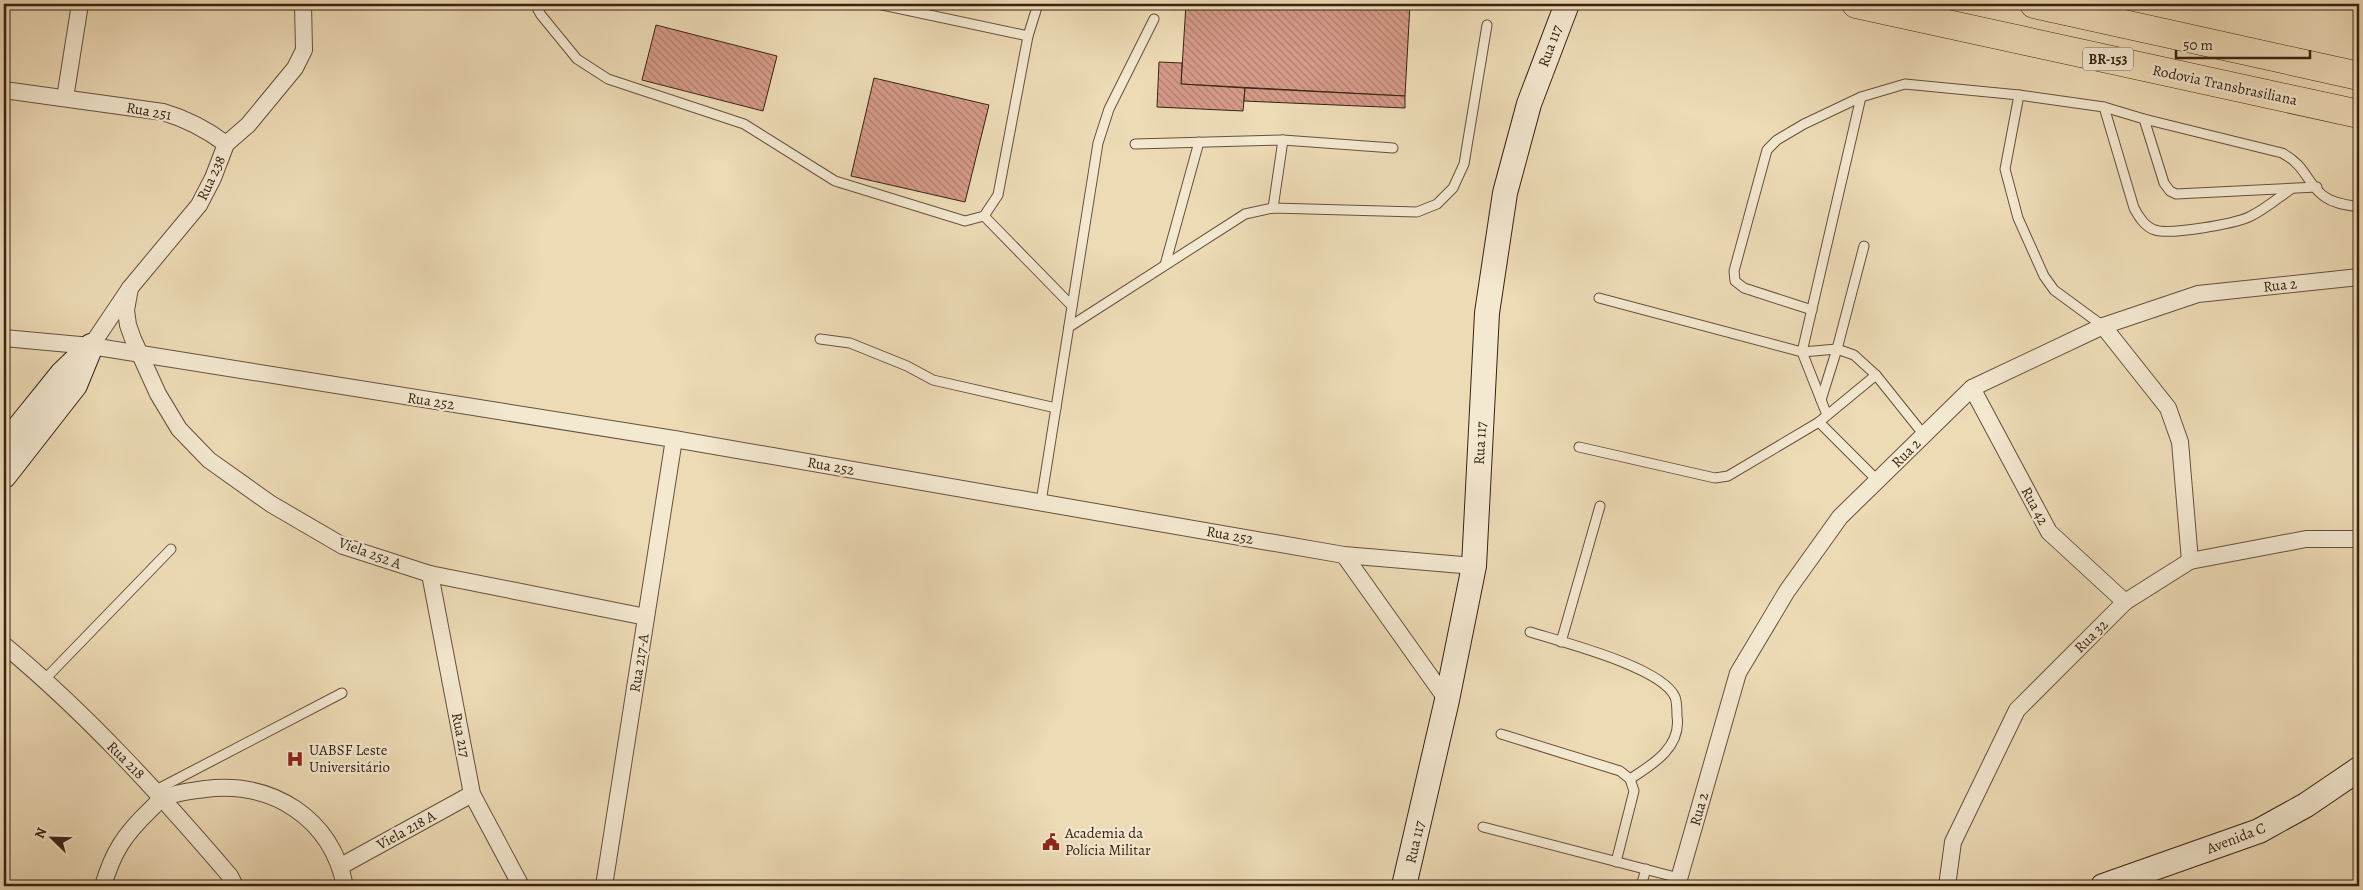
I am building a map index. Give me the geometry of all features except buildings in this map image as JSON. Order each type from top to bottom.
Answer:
[{"type":"highway","name":"Rodovia Transbrasiliana","points":[[1856,4],[2359,114]]},
{"type":"highway","name":"BR-153","points":[[2034,4],[2359,76]]},
{"type":"street","points":[[65,98],[80,4]]},
{"type":"street","name":"Rua 238","points":[[4,446],[62,374],[91,346],[130,288],[199,205],[213,178],[226,144],[248,125],[295,68],[304,50],[303,4]]},
{"type":"street","name":"Rua 117","points":[[1404,886],[1447,700],[1474,566],[1488,313],[1505,193],[1529,104],[1563,12]]},
{"type":"street","name":"Rua 251","points":[[4,90],[170,114],[203,128],[226,144]]},
{"type":"street","name":"Rua 2","points":[[1678,882],[1738,672],[1787,591],[1840,517],[1972,388],[2103,326],[2198,294],[2359,277]]},
{"type":"street","points":[[130,288],[126,310],[128,325],[141,354]]},
{"type":"street","points":[[2103,326],[2168,408],[2180,442],[2190,562]]},
{"type":"street","name":"Rua 252","points":[[4,338],[91,346],[674,439],[1344,555],[1474,566]]},
{"type":"street","name":"Rua 238","points":[[4,476],[76,385],[91,346]]},
{"type":"street","name":"Viela 252 A","points":[[141,354],[158,394],[179,429],[209,460],[270,504],[343,546],[430,574],[646,617]]},
{"type":"street","name":"Rua 42","points":[[1972,388],[2049,532],[2125,602]]},
{"type":"street","name":"Rua 217-A","points":[[604,886],[674,439]]},
{"type":"street","name":"Rua 32","points":[[1947,886],[1953,842],[2017,710],[2125,602],[2190,562],[2306,539],[2359,539]]},
{"type":"street","points":[[1344,555],[1447,700]]},
{"type":"street","name":"Rua 217","points":[[430,574],[472,794],[521,886]]},
{"type":"street","name":"Rua 218","points":[[4,645],[44,679],[160,794],[230,876],[235,886]]},
{"type":"street","name":"Avenida C","points":[[2104,886],[2259,831],[2306,805],[2359,769]]},
{"type":"street","points":[[103,886],[111,859],[131,829],[160,794],[228,786],[264,793],[296,809],[323,834],[341,866],[345,886]]},
{"type":"street","name":"Viela 218 A","points":[[341,866],[472,794]]},
{"type":"lane","points":[[535,4],[541,15],[577,59],[608,79],[744,124],[835,180],[966,221],[984,216],[998,195],[1028,36],[1038,4]]},
{"type":"lane","points":[[878,4],[1028,36]]},
{"type":"lane","points":[[1041,502],[1098,143],[1109,109],[1154,19]]},
{"type":"lane","points":[[1069,327],[1244,214],[1273,208],[1417,212],[1437,204],[1453,188],[1464,164],[1487,25]]},
{"type":"lane","points":[[1812,310],[1744,288],[1735,281],[1734,271],[1767,150],[1777,140],[1804,124],[1861,97],[1906,84],[2019,95],[2104,107],[2144,119],[2282,153],[2302,167],[2324,197],[2335,202],[2359,207]]},
{"type":"lane","points":[[2019,95],[2005,169],[2018,218],[2044,276],[2054,290],[2103,326]]},
{"type":"lane","points":[[1827,414],[1802,352],[1861,97]]},
{"type":"lane","points":[[2104,107],[2134,208],[2141,220],[2153,230],[2169,232],[2238,221],[2251,216],[2291,189]]},
{"type":"lane","points":[[2144,119],[2164,183],[2170,191],[2176,194],[2317,187]]},
{"type":"lane","points":[[1273,208],[1283,140]]},
{"type":"lane","points":[[1136,144],[1283,140],[1393,148]]},
{"type":"lane","points":[[1165,265],[1199,142]]},
{"type":"lane","points":[[984,216],[1072,306]]},
{"type":"lane","points":[[1821,400],[1837,349],[1864,246]]},
{"type":"lane","points":[[1599,298],[1802,352],[1837,349],[1854,355],[1876,375],[1924,435]]},
{"type":"lane","points":[[820,339],[850,342],[907,366],[933,380],[1056,408]]},
{"type":"lane","points":[[1579,447],[1715,478],[1728,476],[1819,422],[1876,375]]},
{"type":"lane","points":[[1819,422],[1878,481]]},
{"type":"lane","points":[[1561,642],[1600,506]]},
{"type":"lane","points":[[44,679],[171,549]]},
{"type":"lane","points":[[1530,632],[1643,670],[1661,680],[1675,697],[1678,721],[1672,743],[1659,760],[1630,779]]},
{"type":"lane","points":[[160,794],[342,693]]},
{"type":"lane","points":[[1500,734],[1620,771],[1630,779],[1634,791],[1616,862]]},
{"type":"lane","points":[[1482,827],[1646,869],[1678,882]]},
{"type":"lane","points":[[1641,886],[1646,869]]},
{"type":"place","name":"UABSF Leste Universitário","points":[[295,759]]},
{"type":"place","name":"Academia da Polícia Militar","points":[[1051,842]]}]
